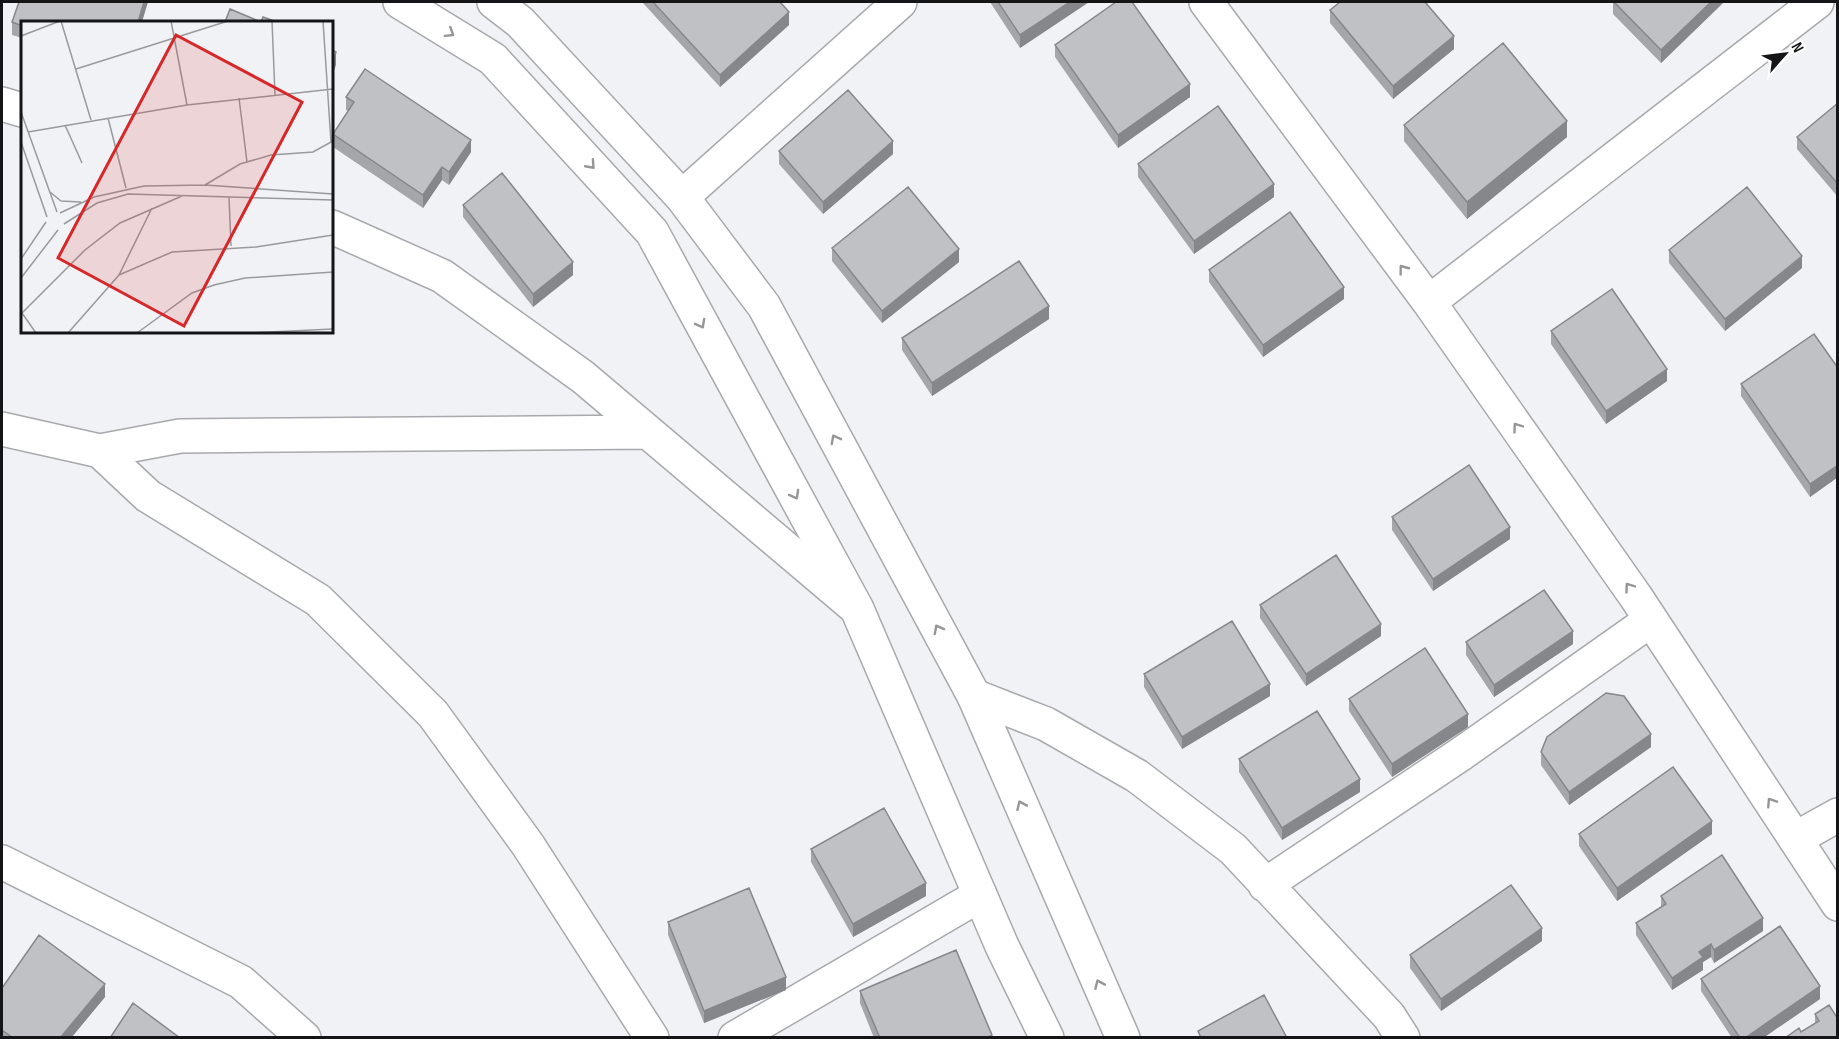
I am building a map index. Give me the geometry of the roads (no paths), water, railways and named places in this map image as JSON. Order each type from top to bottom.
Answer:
[{"type":"street","points":[[400,2],[492,59],[652,232],[857,609],[1002,946],[1047,1038]]},
{"type":"street","points":[[494,2],[520,22],[682,197],[764,306],[974,696],[1123,1038]]},
{"type":"street","points":[[682,197],[900,2]]},
{"type":"street","points":[[1206,2],[1429,302],[1651,620],[1838,904]]},
{"type":"street","points":[[1429,302],[1817,2]]},
{"type":"street","points":[[2,104],[21,110]]},
{"type":"street","points":[[333,227],[442,276],[583,377],[857,609]]},
{"type":"street","points":[[2,429],[100,451],[180,436],[648,432]]},
{"type":"street","points":[[100,451],[148,496],[318,600],[433,714],[528,845],[652,1038]]},
{"type":"street","points":[[1265,885],[1461,754],[1651,620]]},
{"type":"street","points":[[974,696],[1046,724],[1137,776],[1233,849],[1389,1016],[1403,1038]]},
{"type":"street","points":[[1795,839],[1838,815]]},
{"type":"street","points":[[2,862],[242,982],[304,1038]]},
{"type":"street","points":[[735,1038],[980,895]]}]
